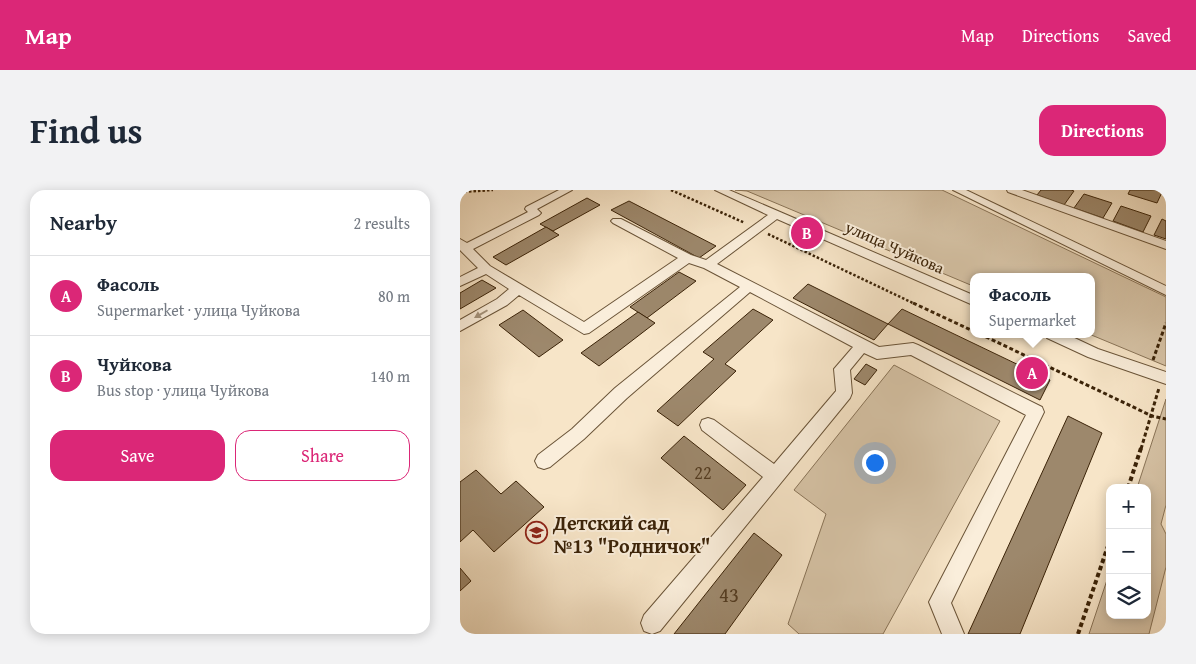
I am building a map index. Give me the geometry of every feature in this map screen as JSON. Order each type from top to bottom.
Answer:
[{"type":"street","points":[[567,190],[530,209],[535,213],[463,246],[486,269],[584,329],[687,258]]},
{"type":"street","name":"улица Чуйкова","points":[[720,190],[970,299]]},
{"type":"street","points":[[958,190],[1166,291]]},
{"type":"street","points":[[1012,190],[1166,245]]},
{"type":"street","points":[[708,264],[776,214]]},
{"type":"street","points":[[617,221],[687,258],[708,264],[877,353],[913,349],[1036,412],[940,602],[953,634]]},
{"type":"street","points":[[460,282],[486,269]]},
{"type":"street","points":[[544,461],[578,434],[621,393],[749,286]]},
{"type":"street","points":[[460,326],[502,302],[519,288]]},
{"type":"street","points":[[1061,338],[1093,352],[1164,377]]},
{"type":"street","points":[[652,623],[844,393],[842,370],[862,346]]},
{"type":"street","points":[[708,425],[776,476]]},
{"type":"path","points":[[460,192],[493,190]]},
{"type":"path","points":[[671,190],[757,228],[970,330]]},
{"type":"path","points":[[1129,484],[1164,377],[1150,366],[1166,323]]},
{"type":"path","points":[[988,338],[1152,416],[1166,419]]},
{"type":"path","points":[[1078,634],[1106,552]]},
{"type":"shaded area","points":[[735,190],[942,190],[1166,297],[1166,366],[1095,336],[1095,273],[970,273],[970,285],[747,191]]},
{"type":"shaded area","points":[[894,365],[1000,421],[883,634],[799,634],[788,624],[826,514],[794,490]]},
{"type":"shaded area","points":[[1166,399],[1166,505],[1161,524],[1166,534],[1166,567],[1149,634],[1089,634],[1106,583],[1106,619],[1151,619],[1151,484],[1138,484]]},
{"type":"building","points":[[1041,190],[1074,191],[1064,205],[1037,195]]},
{"type":"building","points":[[1130,190],[1163,190],[1157,203],[1128,194]]},
{"type":"building","points":[[1084,194],[1112,203],[1103,218],[1074,208]]},
{"type":"building","points":[[587,198],[600,205],[553,231],[540,224]]},
{"type":"building","points":[[629,201],[716,246],[699,258],[611,210]]},
{"type":"building","points":[[1121,206],[1151,216],[1143,232],[1113,221]]},
{"type":"building","points":[[1162,219],[1166,221],[1166,239],[1154,235]]},
{"type":"building","points":[[546,227],[559,235],[506,265],[493,257]]},
{"type":"building","points":[[679,272],[696,281],[647,318],[630,307]]},
{"type":"building","points":[[482,280],[496,288],[460,309],[460,293]]},
{"type":"building","points":[[808,284],[888,324],[874,340],[793,298]]},
{"type":"building","points":[[753,309],[773,320],[725,364],[736,371],[678,426],[657,411],[714,359],[703,352]]},
{"type":"building","points":[[902,309],[1050,380],[1040,400],[888,324]]},
{"type":"building","points":[[523,310],[563,340],[539,357],[499,325]]},
{"type":"building","points":[[638,312],[655,323],[599,366],[581,353]]},
{"type":"building","points":[[866,364],[877,370],[865,385],[854,379]]},
{"type":"building","points":[[1068,416],[1102,433],[1020,634],[968,634]]},
{"type":"building","points":[[684,436],[746,485],[723,510],[661,458]]},
{"type":"building","points":[[476,470],[501,494],[516,481],[544,507],[494,552],[473,530],[460,542],[460,482]]},
{"type":"building","points":[[754,533],[782,555],[725,634],[674,634]]},
{"type":"building","points":[[460,568],[471,581],[460,591]]},
{"type":"place","name":"Чуйкова","points":[[807,233]]},
{"type":"place","name":"Фасоль","points":[[1032,373]]},
{"type":"place","name":"Детский сад №13 \"Родничок\"","points":[[537,533]]}]
